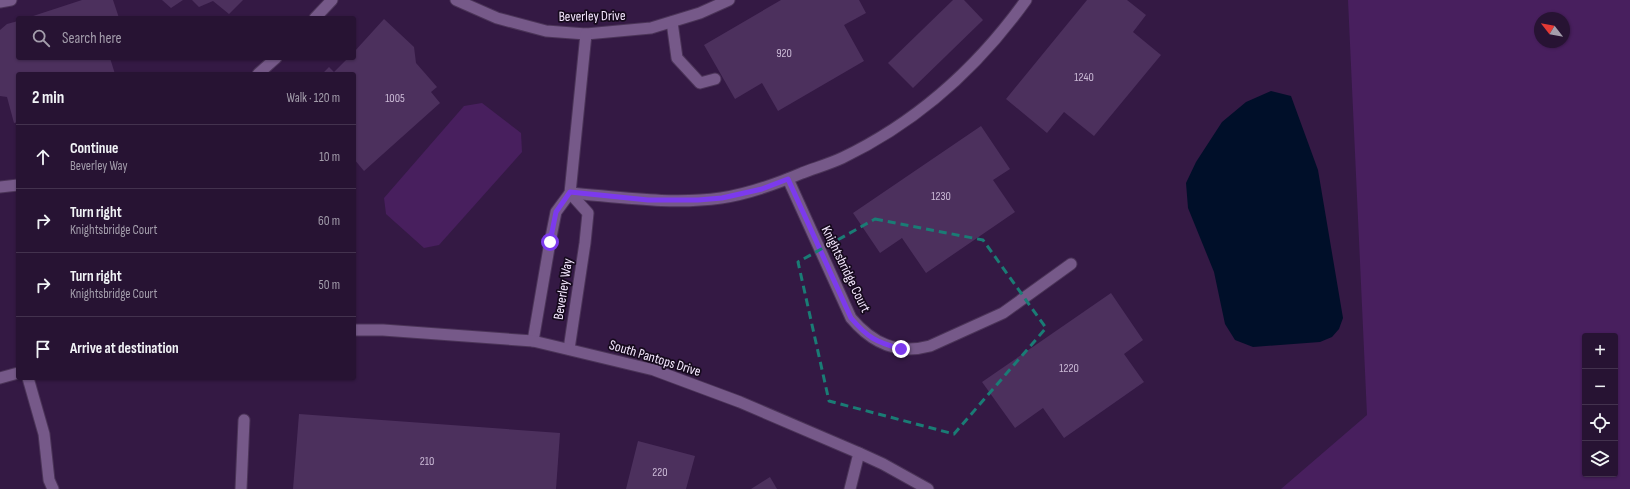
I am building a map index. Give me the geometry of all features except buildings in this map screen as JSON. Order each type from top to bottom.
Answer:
[{"type":"street","points":[[0,2],[11,0]]},
{"type":"street","points":[[317,16],[332,0]]},
{"type":"street","name":"Beverley Drive","points":[[456,0],[497,18],[546,31],[586,34],[651,28],[700,13],[729,0]]},
{"type":"street","points":[[570,192],[648,200],[698,200],[722,198],[762,189],[841,158],[888,132],[932,102],[972,66],[1007,27],[1026,0]]},
{"type":"street","points":[[672,22],[677,58],[700,83],[715,79]]},
{"type":"street","name":"Beverley Way","points":[[533,341],[556,212],[570,192],[586,34]]},
{"type":"street","points":[[260,72],[274,60]]},
{"type":"street","name":"Knightsbridge Court","points":[[788,179],[851,318],[862,331],[880,343],[901,349],[930,346],[1002,313],[1071,264]]},
{"type":"street","points":[[0,187],[16,184]]},
{"type":"street","name":"Beverley Way","points":[[569,349],[588,213],[570,192]]},
{"type":"street","name":"South Pantops Drive","points":[[356,330],[383,330],[533,341],[654,370],[740,402],[859,453],[883,464],[928,489]]},
{"type":"street","points":[[0,378],[16,374]]},
{"type":"street","points":[[29,380],[44,434],[50,480],[53,489]]},
{"type":"street","points":[[241,489],[244,420]]},
{"type":"street","points":[[850,489],[859,453]]},
{"type":"highlighted area","points":[[875,219],[983,240],[1046,328],[954,434],[829,401],[798,262]]},
{"type":"shaded area","points":[[1348,0],[1630,0],[1630,489],[1281,489],[1367,415]]},
{"type":"shaded area","points":[[482,103],[521,133],[522,152],[439,245],[424,248],[386,214],[384,198],[464,106]]},
{"type":"water","points":[[1271,91],[1291,96],[1318,170],[1343,318],[1339,329],[1332,337],[1320,342],[1253,347],[1235,340],[1225,324],[1214,272],[1188,208],[1186,183],[1196,162],[1222,122],[1246,102]]},
{"type":"route","points":[[550,242],[556,212],[570,192],[648,200],[698,200],[722,198],[762,189],[788,179],[851,318],[862,331],[880,343],[901,349]]}]
